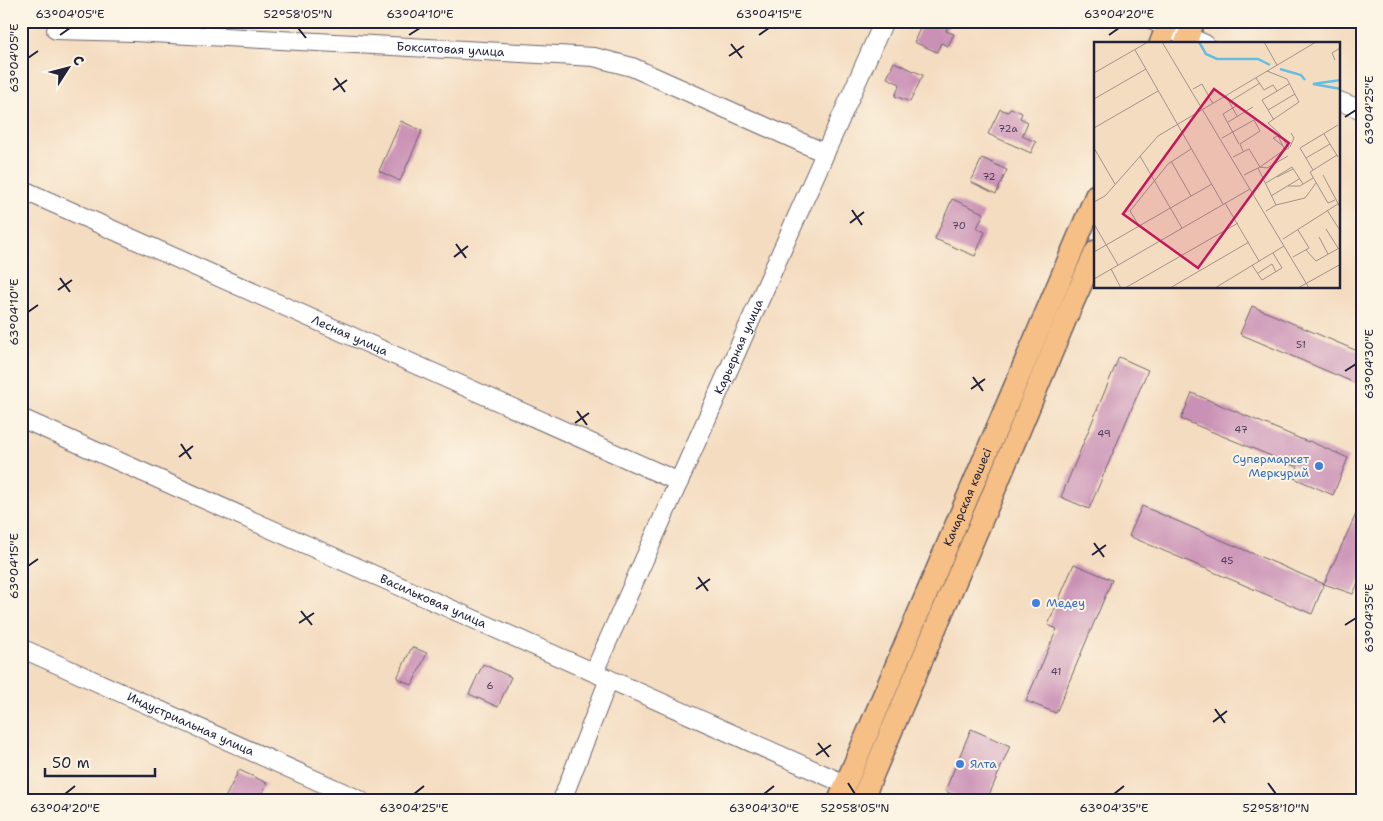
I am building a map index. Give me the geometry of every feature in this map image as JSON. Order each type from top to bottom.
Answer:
[{"type":"main road","name":"Качарская көшесі","points":[[842,792],[1094,200]]},
{"type":"main road","name":"Качарская көшесі","points":[[862,800],[1094,255]]},
{"type":"street","name":"Карьерная улица","points":[[562,800],[602,676],[679,482],[884,21]]},
{"type":"street","points":[[1162,28],[1193,36]]},
{"type":"street","name":"Бокситовая улица","points":[[56,30],[134,32],[594,58],[632,67],[825,153]]},
{"type":"street","points":[[1340,101],[1362,110]]},
{"type":"street","name":"Лесная улица","points":[[21,189],[679,482]]},
{"type":"street","name":"Васильковая улица","points":[[21,418],[602,676],[842,792]]},
{"type":"street","points":[[935,572],[956,580]]},
{"type":"street","name":"Индустриальная улица","points":[[21,648],[360,800]]},
{"type":"building","points":[[923,21],[950,21],[946,31],[954,34],[948,46],[941,43],[937,52],[914,42]]},
{"type":"building","points":[[894,62],[923,75],[910,102],[895,96],[900,84],[887,78]]},
{"type":"building","points":[[1011,108],[1022,113],[1020,118],[1028,122],[1022,136],[1036,142],[1031,153],[988,134],[1000,109],[1008,112]]},
{"type":"building","points":[[401,121],[422,131],[400,181],[379,171]]},
{"type":"building","points":[[982,158],[1007,170],[996,194],[971,182]]},
{"type":"building","points":[[952,199],[984,213],[977,228],[985,232],[975,256],[935,239]]},
{"type":"building","points":[[1252,306],[1362,353],[1362,386],[1240,334]]},
{"type":"building","points":[[1119,357],[1148,370],[1089,509],[1061,497]]},
{"type":"building","points":[[1192,393],[1348,458],[1333,495],[1294,478],[1298,467],[1181,419]]},
{"type":"building","points":[[1362,501],[1362,575],[1353,594],[1324,584]]},
{"type":"building","points":[[1142,506],[1324,584],[1312,614],[1129,536]]},
{"type":"building","points":[[1074,564],[1112,580],[1056,713],[1026,701],[1057,629],[1048,625]]},
{"type":"building","points":[[412,647],[427,653],[412,685],[397,678]]},
{"type":"building","points":[[483,664],[511,677],[498,707],[469,694]]},
{"type":"building","points":[[971,729],[1010,746],[987,800],[966,800],[945,791]]},
{"type":"building","points":[[239,770],[267,783],[259,800],[224,800]]},
{"type":"place","name":"Супермаркет Меркурий","points":[[1319,466]]},
{"type":"place","name":"Медеу","points":[[1036,603]]},
{"type":"place","name":"Ялта","points":[[960,764]]}]
